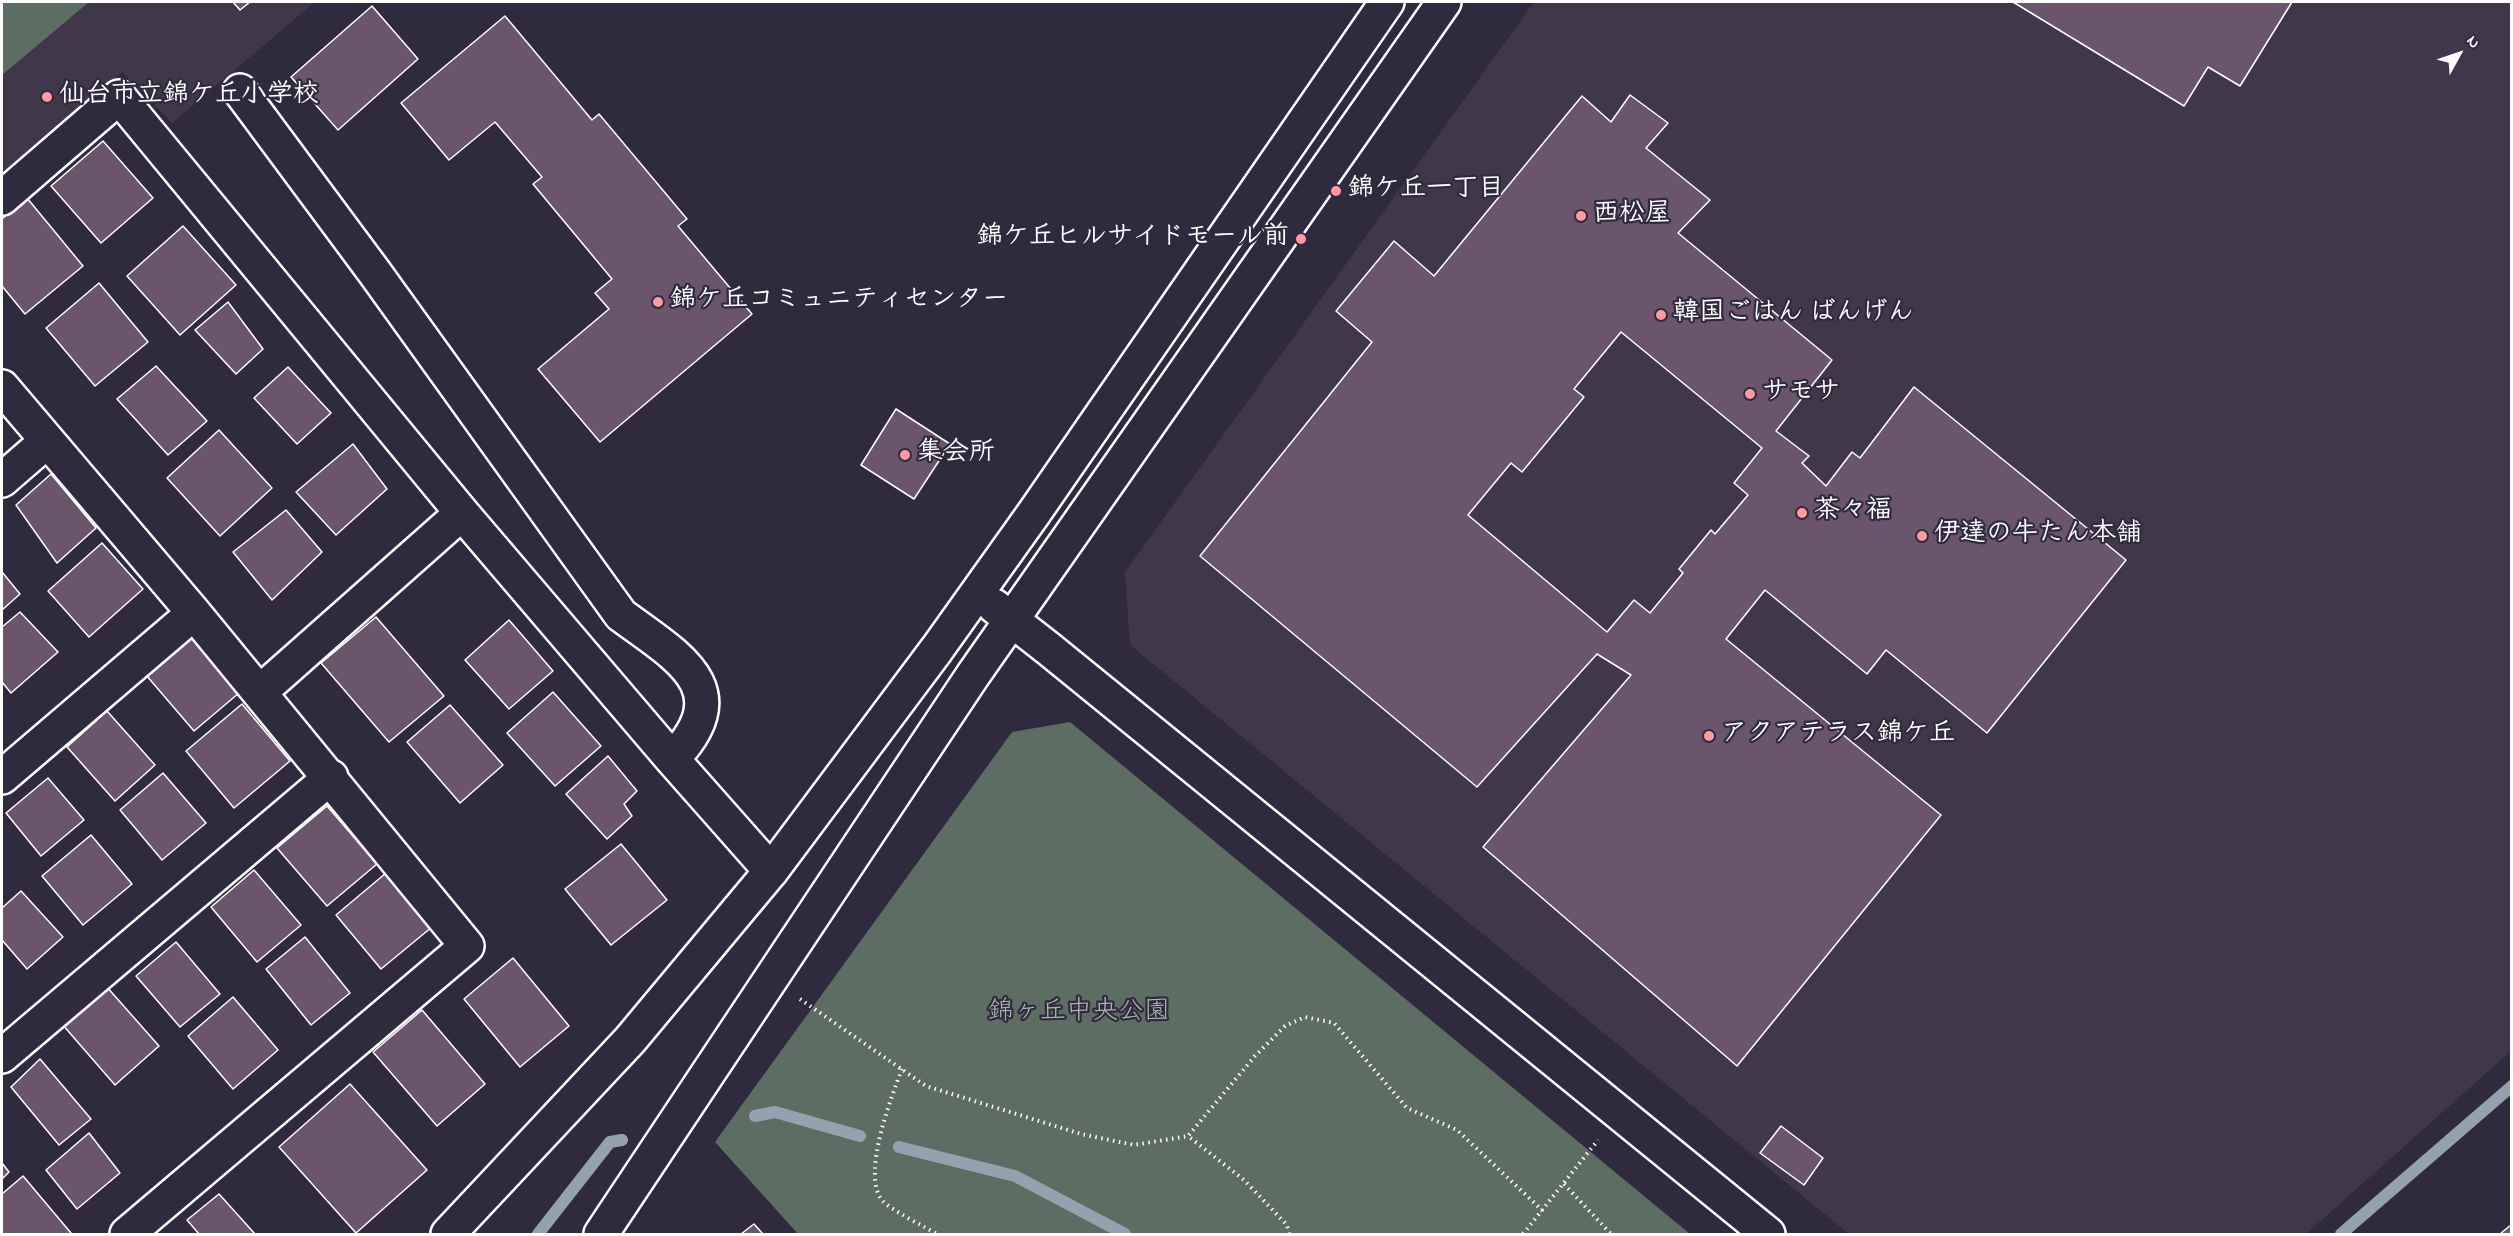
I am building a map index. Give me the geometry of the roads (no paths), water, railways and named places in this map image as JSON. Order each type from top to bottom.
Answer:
[{"type":"street","points":[[448,1234],[630,1040],[771,871],[976,594],[1387,2]]},
{"type":"street","points":[[601,1234],[817,908],[1013,620],[1444,2]]},
{"type":"street","points":[[240,91],[375,273],[621,615],[670,651],[694,674],[703,699],[698,727],[672,759]]},
{"type":"street","points":[[2,198],[119,98],[462,513],[771,871]]},
{"type":"street","points":[[2,387],[331,777],[466,946],[127,1234]]},
{"type":"street","points":[[2,480],[47,441]]},
{"type":"street","points":[[260,692],[462,513]]},
{"type":"street","points":[[976,594],[1013,620],[1768,1234]]},
{"type":"street","points":[[2,777],[194,613]]},
{"type":"street","points":[[2,1056],[331,777]]},
{"type":"waterway","points":[[2341,1234],[2512,1086]]},
{"type":"waterway","points":[[755,1116],[775,1112],[860,1136]]},
{"type":"waterway","points":[[538,1234],[610,1142],[622,1140]]},
{"type":"waterway","points":[[899,1147],[1015,1176],[1125,1234]]},
{"type":"place","name":"仙台市立錦ケ丘小学校","points":[[47,97]]},
{"type":"place","name":"錦ケ丘一丁目","points":[[1336,191]]},
{"type":"place","name":"西松屋","points":[[1581,216]]},
{"type":"place","name":"錦ケ丘ヒルサイドモール前","points":[[1301,239]]},
{"type":"place","name":"錦ケ丘コミュニティセンター","points":[[658,302]]},
{"type":"place","name":"韓国ごはん ばんげん","points":[[1661,315]]},
{"type":"place","name":"サモサ","points":[[1750,394]]},
{"type":"place","name":"集会所","points":[[905,455]]},
{"type":"place","name":"茶々福","points":[[1802,513]]},
{"type":"place","name":"伊達の牛たん本舗","points":[[1922,536]]},
{"type":"place","name":"アクアテラス錦ケ丘","points":[[1709,736]]},
{"type":"park label","name":"錦ヶ丘中央公園","points":[[1079,1014]]}]
